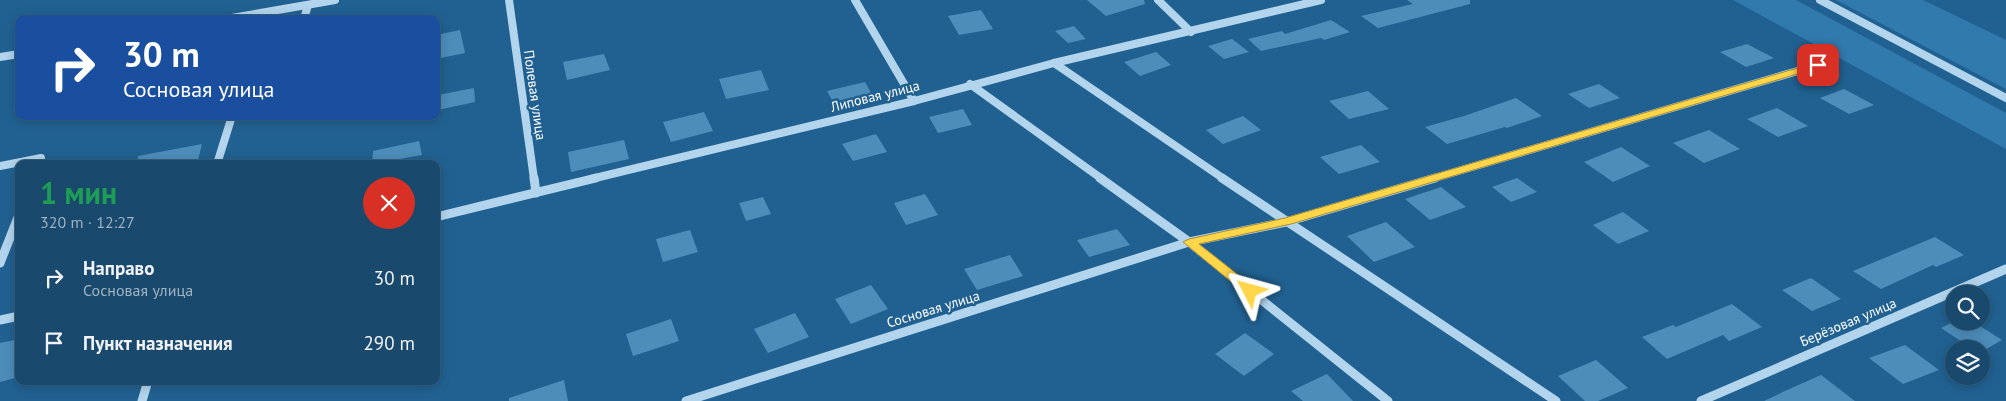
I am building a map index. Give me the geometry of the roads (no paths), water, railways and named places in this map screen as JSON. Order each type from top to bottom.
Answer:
[{"type":"street","points":[[249,15],[335,0]]},
{"type":"street","name":"Полевая улица","points":[[509,0],[536,193]]},
{"type":"street","points":[[855,0],[914,101]]},
{"type":"street","points":[[1158,0],[1191,32]]},
{"type":"street","name":"Липовая улица","points":[[440,216],[914,101],[970,84],[1054,63],[1321,0]]},
{"type":"street","points":[[1820,0],[2006,98]]},
{"type":"street","points":[[305,15],[308,5]]},
{"type":"street","points":[[0,57],[15,55]]},
{"type":"street","points":[[1054,63],[1286,222],[1556,401]]},
{"type":"street","name":"Сосновая улица","points":[[686,401],[1189,242],[1286,222],[1818,65]]},
{"type":"street","points":[[970,84],[1189,242],[1388,401]]},
{"type":"street","points":[[218,160],[231,120]]},
{"type":"street","points":[[31,160],[41,158],[40,160]]},
{"type":"street","points":[[0,166],[15,163]]},
{"type":"street","points":[[0,263],[15,225]]},
{"type":"street","name":"Берёзовая улица","points":[[1701,401],[2006,269]]},
{"type":"street","points":[[0,320],[15,317]]},
{"type":"street","points":[[142,401],[147,385]]}]
